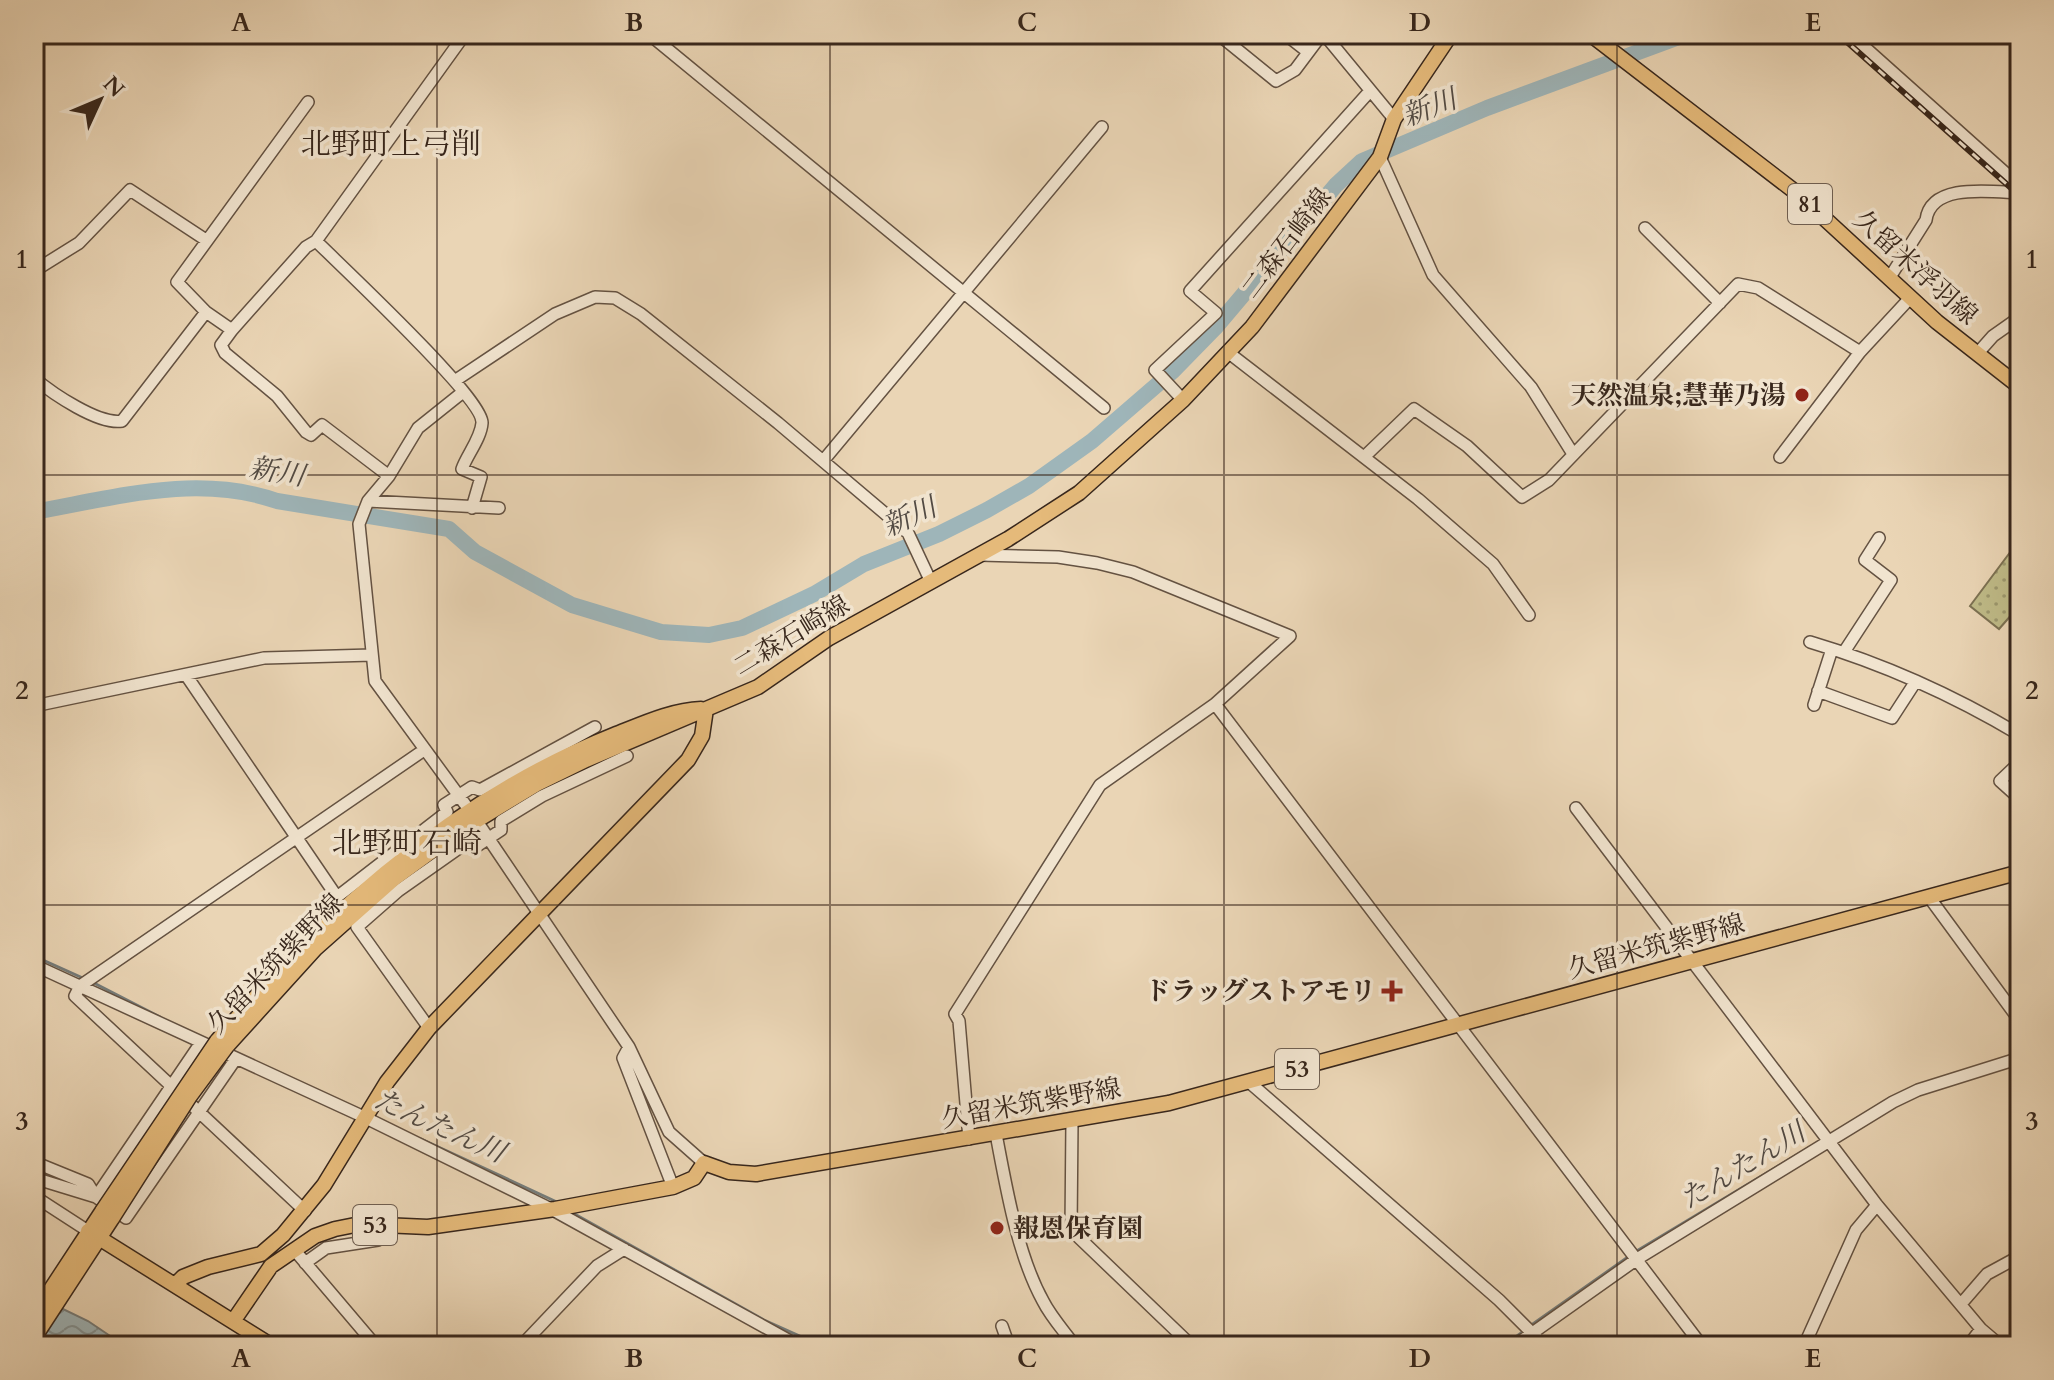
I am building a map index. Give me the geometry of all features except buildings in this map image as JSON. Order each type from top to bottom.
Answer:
[{"type":"main road","name":"二森石崎線","points":[[706,709],[758,687],[829,638],[1063,506],[1183,400],[1229,353],[1380,157],[1394,119],[1451,34]]},
{"type":"main road","name":"久留米浮羽線","points":[[1590,34],[1798,194],[1911,297],[2020,387]]},
{"type":"main road","name":"久留米筑紫野線","points":[[34,1315],[76,1262],[94,1235],[104,1208],[190,1096],[222,1043],[362,906],[473,816],[586,760],[706,709]]},
{"type":"main road","points":[[176,1284],[183,1277],[208,1267],[294,1249],[305,1211],[339,1163],[364,1117],[429,1028],[688,760],[702,736],[706,709]]},
{"type":"main road","name":"久留米筑紫野線","points":[[704,1163],[729,1172],[756,1174],[1169,1103],[2020,872]]},
{"type":"main road","name":"53","points":[[234,1320],[258,1281],[297,1247],[335,1229],[360,1224],[428,1227],[554,1210],[673,1187],[694,1178],[704,1163]]},
{"type":"main road","points":[[94,1235],[272,1346]]},
{"type":"main road","name":"久留米筑紫野線","points":[[34,1338],[76,1262]]},
{"type":"street","points":[[389,476],[322,425],[311,435],[306,432],[277,396],[225,353],[221,345],[306,247],[316,241],[465,34]]},
{"type":"street","points":[[649,34],[1104,408]]},
{"type":"street","points":[[1218,34],[1276,81],[1295,70],[1323,34],[1394,119]]},
{"type":"street","points":[[1285,34],[1308,52]]},
{"type":"street","points":[[1860,43],[2020,186]]},
{"type":"street","points":[[1183,400],[1155,370],[1216,313],[1190,291],[1370,91]]},
{"type":"street","points":[[232,330],[206,312],[177,282],[308,102]]},
{"type":"street","points":[[823,461],[1102,127]]},
{"type":"street","points":[[1380,157],[1433,275],[1531,387],[1573,454]]},
{"type":"street","points":[[34,271],[79,243],[130,190],[206,240]]},
{"type":"street","points":[[1890,277],[1926,220],[1927,210],[1939,198],[1951,193],[2020,193]]},
{"type":"street","points":[[1645,228],[1720,303]]},
{"type":"street","points":[[316,241],[456,380],[483,422],[462,469],[481,477],[472,508]]},
{"type":"street","points":[[1364,457],[1414,409],[1467,446],[1522,497],[1549,480],[1738,284],[1758,288],[1860,352]]},
{"type":"street","points":[[456,380],[555,314],[577,303],[605,296],[641,314],[908,533],[931,582]]},
{"type":"street","points":[[1780,457],[1860,352],[1911,297]]},
{"type":"street","points":[[34,378],[51,393],[111,423],[122,421],[206,312]]},
{"type":"street","points":[[1977,354],[1993,336],[2020,317]]},
{"type":"street","points":[[1229,353],[1364,457],[1493,564],[1529,615]]},
{"type":"street","points":[[463,392],[418,428],[389,476],[368,501],[359,524],[375,681],[473,816],[629,1047],[669,1132],[704,1163]]},
{"type":"street","points":[[368,501],[499,508]]},
{"type":"street","points":[[1814,705],[1838,650],[1891,580],[1865,560],[1879,538]]},
{"type":"street","points":[[969,1139],[959,1021],[955,1014],[1100,785],[1215,704],[1290,636],[1133,572],[1058,557],[980,555]]},
{"type":"street","points":[[1810,642],[1916,681],[2020,735]]},
{"type":"street","points":[[34,706],[264,658],[372,655]]},
{"type":"street","points":[[186,675],[337,897],[447,812],[444,805],[472,787],[480,790],[595,727]]},
{"type":"street","points":[[1818,691],[1892,718],[1916,681]]},
{"type":"street","points":[[1215,704],[1702,1346]]},
{"type":"street","points":[[305,1211],[75,996],[80,986],[424,750]]},
{"type":"street","points":[[429,1028],[357,927],[448,854],[469,841],[474,848],[501,830],[501,821],[542,796],[627,756]]},
{"type":"street","points":[[2020,762],[2000,781],[2020,799]]},
{"type":"street","points":[[1576,808],[1877,1205],[1981,1329],[2001,1346]]},
{"type":"street","points":[[1929,897],[2020,1021]]},
{"type":"street","points":[[34,965],[364,1117],[554,1210],[799,1346]]},
{"type":"street","points":[[104,1208],[170,1085],[200,1044]]},
{"type":"street","points":[[629,1047],[623,1058],[673,1187]]},
{"type":"street","points":[[1514,1346],[1530,1329],[1634,1256],[1827,1138],[1918,1090],[2020,1058]]},
{"type":"street","points":[[34,1178],[126,1218],[235,1060]]},
{"type":"street","points":[[1249,1082],[1530,1329],[1545,1346]]},
{"type":"street","points":[[1072,1121],[1071,1230],[1192,1346]]},
{"type":"street","points":[[996,1134],[1007,1195],[1032,1274],[1042,1300],[1075,1346]]},
{"type":"street","points":[[34,1162],[88,1184],[104,1208]]},
{"type":"street","points":[[34,1196],[94,1235]]},
{"type":"street","points":[[1804,1346],[1856,1230],[1877,1205]]},
{"type":"street","points":[[294,1249],[326,1248],[378,1240],[384,1226]]},
{"type":"street","points":[[294,1249],[376,1346]]},
{"type":"street","points":[[521,1346],[597,1266],[624,1249]]},
{"type":"street","points":[[1961,1304],[1987,1274],[2020,1256]]},
{"type":"street","points":[[1002,1326],[1009,1346]]},
{"type":"street","points":[[1968,1346],[1981,1329]]},
{"type":"shaded area","points":[[2020,539],[2020,605],[1999,629],[1970,606]]},
{"type":"water","points":[[34,1295],[88,1321],[125,1346],[34,1346]]},
{"type":"waterway","name":"新川","points":[[34,512],[125,495],[186,488],[247,493],[277,501],[449,529],[475,552],[572,605],[661,632],[709,635],[742,628],[814,594],[864,564],[939,534],[987,510],[1029,486],[1092,441],[1173,371],[1215,328],[1336,185],[1362,161],[1487,108],[1687,34]]},
{"type":"waterway","name":"たんたん川","points":[[34,956],[85,979]]},
{"type":"waterway","name":"たんたん川","points":[[92,982],[160,1017]]},
{"type":"waterway","name":"たんたん川","points":[[421,1139],[559,1203]]},
{"type":"waterway","name":"たんたん川","points":[[1635,1252],[1810,1147]]},
{"type":"waterway","name":"たんたん川","points":[[571,1212],[764,1320],[822,1346]]},
{"type":"waterway","name":"たんたん川","points":[[1530,1326],[1628,1257]]},
{"type":"waterway","name":"たんたん川","points":[[1503,1346],[1524,1331]]},
{"type":"railway","points":[[1838,34],[2020,196]]},
{"type":"place","name":"天然温泉;慧華乃湯","points":[[1802,395]]},
{"type":"place","name":"ドラッグストアモリ","points":[[1392,991]]},
{"type":"place","name":"報恩保育園","points":[[997,1228]]},
{"type":"district","name":"北野町上弓削","points":[[391,144]]},
{"type":"district","name":"北野町石崎","points":[[407,843]]}]
